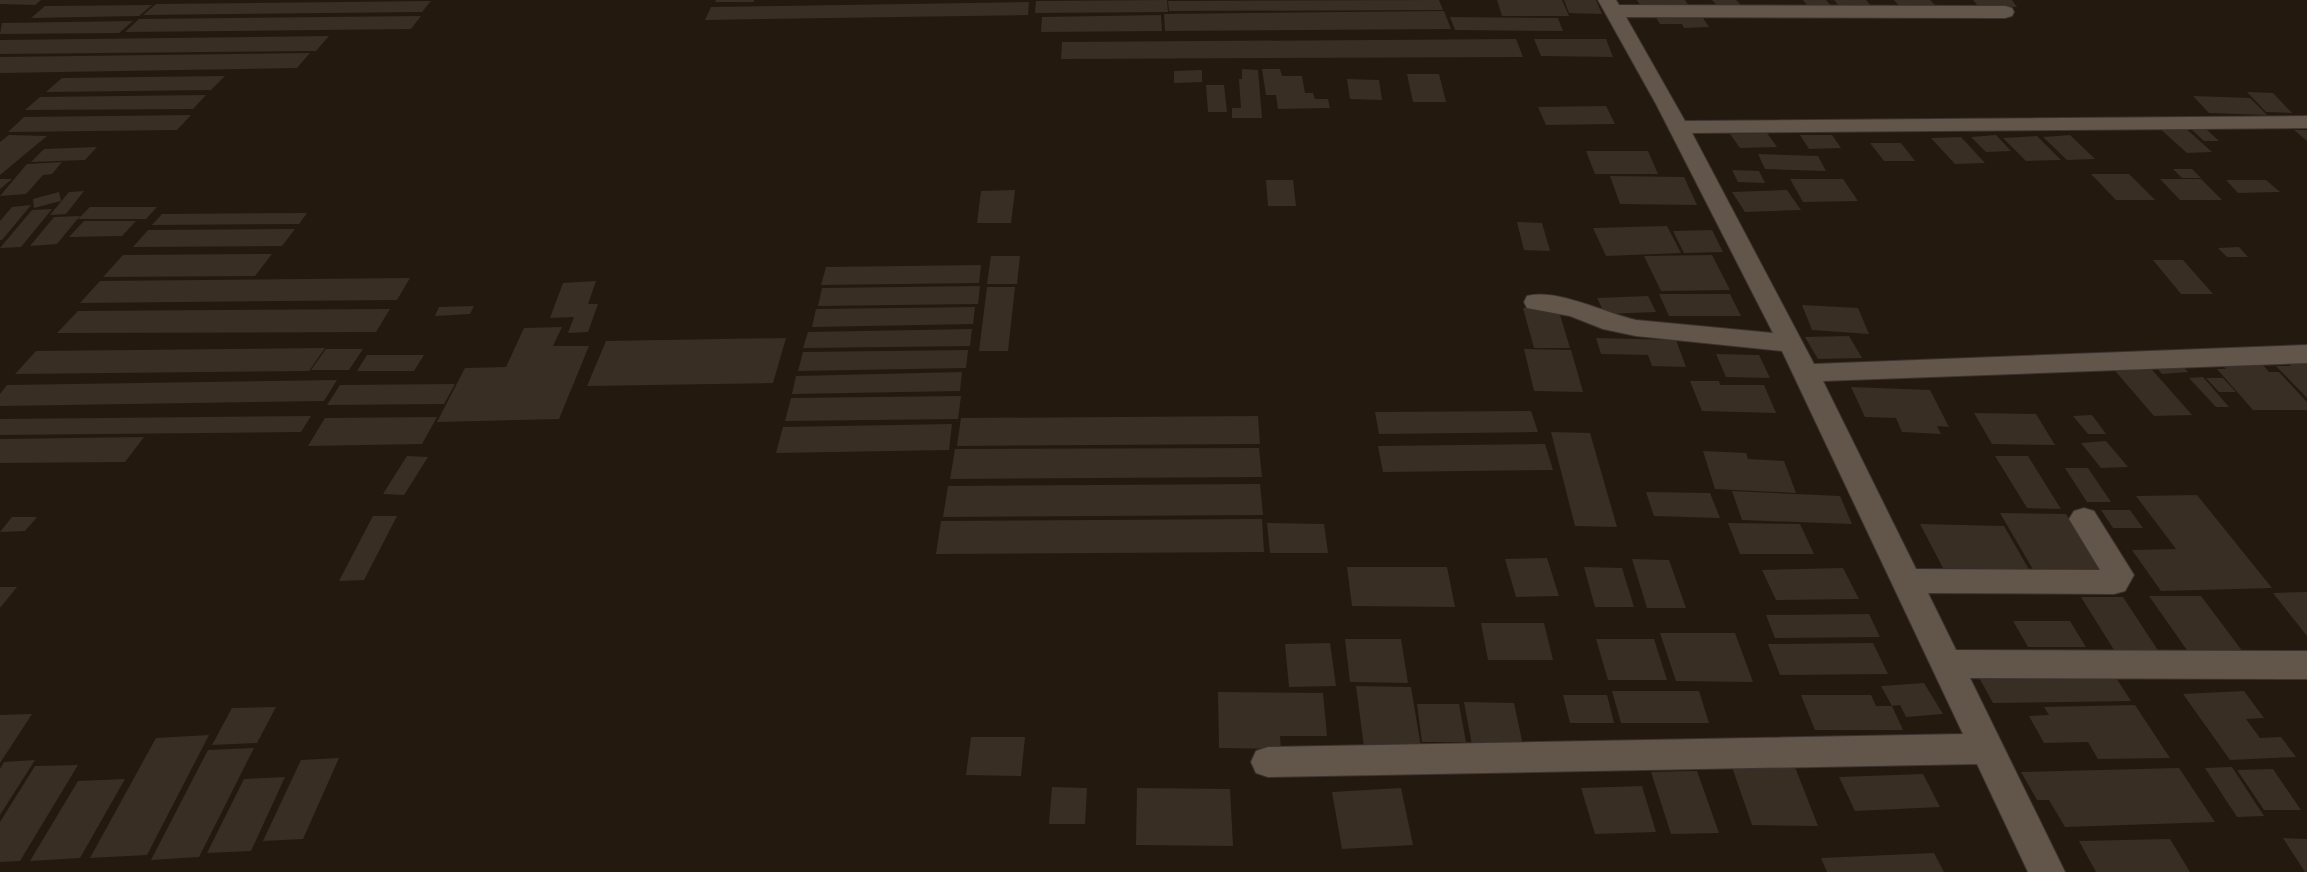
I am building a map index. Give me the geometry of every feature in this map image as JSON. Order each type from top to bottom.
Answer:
[{"type":"street","points":[[1610,6],[2005,12]]},
{"type":"street","points":[[1610,6],[1678,127],[1791,343],[2047,872]]},
{"type":"street","points":[[1678,127],[2307,122]]},
{"type":"street","points":[[1536,302],[1575,309],[1612,323],[1636,328],[1791,343]]},
{"type":"street","points":[[1806,373],[2307,354]]},
{"type":"street","points":[[1906,581],[2114,582],[2119,575],[2084,519]]},
{"type":"street","points":[[1946,664],[2307,666]]},
{"type":"street","points":[[1268,762],[1988,749]]},
{"type":"building","points":[[0,0],[41,0],[35,5],[0,4]]},
{"type":"building","points":[[716,0],[754,0],[754,2],[715,2]]},
{"type":"building","points":[[1167,0],[1168,12],[1035,13],[1036,1]]},
{"type":"building","points":[[1439,0],[1443,10],[1169,11],[1168,1]]},
{"type":"building","points":[[1497,0],[1562,0],[1569,16],[1502,16]]},
{"type":"building","points":[[1564,0],[1596,0],[1602,14],[1569,13]]},
{"type":"building","points":[[1637,0],[1685,0],[1691,9],[1642,9]]},
{"type":"building","points":[[1712,0],[1736,0],[1744,8],[1721,10]]},
{"type":"building","points":[[1803,0],[1826,0],[1834,9],[1811,10]]},
{"type":"building","points":[[1834,0],[1866,0],[1874,9],[1843,10]]},
{"type":"building","points":[[1894,0],[1930,0],[1939,9],[1902,9]]},
{"type":"building","points":[[1973,0],[2012,0],[2017,7],[1978,6]]},
{"type":"building","points":[[431,1],[422,12],[143,15],[156,4]]},
{"type":"building","points":[[1029,2],[1028,15],[705,20],[711,7]]},
{"type":"building","points":[[152,5],[139,16],[31,18],[45,6]]},
{"type":"building","points":[[1444,11],[1451,29],[1165,31],[1164,14]]},
{"type":"building","points":[[1161,15],[1162,31],[1041,32],[1042,17]]},
{"type":"building","points":[[1701,15],[1709,27],[1684,28],[1682,24],[1660,24],[1655,16]]},
{"type":"building","points":[[421,16],[411,29],[125,32],[139,19]]},
{"type":"building","points":[[1450,17],[1558,18],[1563,31],[1455,30]]},
{"type":"building","points":[[133,21],[119,33],[0,34],[2,23]]},
{"type":"building","points":[[329,36],[316,51],[0,54],[0,40]]},
{"type":"building","points":[[1516,39],[1523,57],[1061,59],[1062,42]]},
{"type":"building","points":[[1534,39],[1606,39],[1613,57],[1541,56]]},
{"type":"building","points":[[310,53],[297,68],[0,73],[0,57]]},
{"type":"building","points":[[1242,69],[1258,70],[1262,118],[1232,118],[1232,108],[1241,108],[1239,79],[1242,79]]},
{"type":"building","points":[[1262,69],[1280,69],[1282,76],[1302,76],[1305,93],[1313,93],[1315,99],[1328,99],[1330,108],[1278,109],[1276,95],[1266,95]]},
{"type":"building","points":[[1202,70],[1202,82],[1174,83],[1174,71]]},
{"type":"building","points":[[1407,74],[1439,74],[1446,102],[1413,102]]},
{"type":"building","points":[[225,76],[211,90],[46,92],[62,78]]},
{"type":"building","points":[[1347,79],[1379,80],[1382,100],[1350,99]]},
{"type":"building","points":[[1206,85],[1224,85],[1227,112],[1208,112]]},
{"type":"building","points":[[2247,92],[2273,93],[2292,113],[2266,112]]},
{"type":"building","points":[[206,95],[193,109],[25,110],[40,97]]},
{"type":"building","points":[[2193,96],[2250,98],[2267,115],[2209,113]]},
{"type":"building","points":[[1606,106],[1615,124],[1546,125],[1538,107]]},
{"type":"building","points":[[191,115],[177,130],[8,132],[24,117]]},
{"type":"building","points":[[2183,126],[2212,152],[2187,153],[2158,127]]},
{"type":"building","points":[[2190,128],[2205,128],[2219,141],[2204,141]]},
{"type":"building","points":[[2294,130],[2307,130],[2307,141]]},
{"type":"building","points":[[1767,133],[1777,147],[1740,148],[1730,134]]},
{"type":"building","points":[[9,135],[47,136],[0,175],[0,142]]},
{"type":"building","points":[[1800,135],[1832,135],[1841,148],[1809,149]]},
{"type":"building","points":[[1996,135],[2011,151],[1986,152],[1971,137]]},
{"type":"building","points":[[2070,135],[2095,159],[2067,160],[2043,137]]},
{"type":"building","points":[[2037,136],[2061,160],[2026,161],[2003,138]]},
{"type":"building","points":[[1961,137],[1985,163],[1955,164],[1931,138]]},
{"type":"building","points":[[1870,143],[1901,143],[1915,161],[1884,161]]},
{"type":"building","points":[[97,147],[85,160],[31,162],[44,149]]},
{"type":"building","points":[[1586,151],[1648,151],[1658,174],[1595,174]]},
{"type":"building","points":[[1758,154],[1818,156],[1826,171],[1765,169]]},
{"type":"building","points":[[62,162],[52,174],[43,175],[26,194],[0,196],[27,164]]},
{"type":"building","points":[[2173,169],[2192,169],[2201,178],[2182,178]]},
{"type":"building","points":[[1732,170],[1759,171],[1765,183],[1738,182]]},
{"type":"building","points":[[2091,174],[2129,174],[2155,200],[2116,200]]},
{"type":"building","points":[[1610,176],[1684,177],[1697,205],[1620,204]]},
{"type":"building","points":[[0,179],[12,179],[0,189]]},
{"type":"building","points":[[1790,179],[1843,179],[1858,201],[1803,202]]},
{"type":"building","points":[[2160,179],[2201,179],[2222,200],[2180,200]]},
{"type":"building","points":[[1266,180],[1293,180],[1296,206],[1268,206]]},
{"type":"building","points":[[2226,180],[2266,180],[2280,192],[2238,193]]},
{"type":"building","points":[[1015,190],[1011,223],[977,223],[981,191]]},
{"type":"building","points":[[1787,190],[1801,210],[1745,212],[1732,192]]},
{"type":"building","points":[[84,191],[66,214],[50,215],[69,192]]},
{"type":"building","points":[[59,192],[61,201],[34,208],[33,199]]},
{"type":"building","points":[[31,205],[0,240],[0,221],[12,207]]},
{"type":"building","points":[[90,207],[157,207],[146,219],[78,219]]},
{"type":"building","points":[[52,209],[21,247],[0,248],[32,210]]},
{"type":"building","points":[[307,213],[299,224],[152,225],[162,214]]},
{"type":"building","points":[[80,216],[57,244],[30,246],[54,217]]},
{"type":"building","points":[[84,221],[136,221],[122,236],[69,237]]},
{"type":"building","points":[[1517,222],[1542,223],[1550,251],[1524,250]]},
{"type":"building","points":[[1667,226],[1681,253],[1606,256],[1593,228]]},
{"type":"building","points":[[295,229],[282,246],[133,247],[148,230]]},
{"type":"building","points":[[1712,230],[1723,252],[1684,253],[1673,231]]},
{"type":"building","points":[[2239,247],[2248,257],[2227,257],[2218,248]]},
{"type":"building","points":[[272,254],[255,276],[103,277],[123,255]]},
{"type":"building","points":[[1712,255],[1730,290],[1661,291],[1644,256]]},
{"type":"building","points":[[991,256],[1020,256],[1017,284],[987,284]]},
{"type":"building","points":[[2153,260],[2183,260],[2213,294],[2181,294]]},
{"type":"building","points":[[981,265],[979,283],[821,285],[826,267]]},
{"type":"building","points":[[410,278],[397,300],[80,303],[100,281]]},
{"type":"building","points":[[596,281],[588,304],[598,304],[588,332],[568,333],[574,317],[550,318],[563,283]]},
{"type":"building","points":[[980,286],[978,304],[818,306],[822,288]]},
{"type":"building","points":[[987,287],[1015,287],[1008,351],[979,351]]},
{"type":"building","points":[[1659,294],[1730,294],[1741,316],[1669,316]]},
{"type":"building","points":[[1648,296],[1656,312],[1605,314],[1597,298]]},
{"type":"building","points":[[1802,305],[1858,308],[1869,334],[1812,330]]},
{"type":"building","points":[[474,306],[470,314],[435,316],[439,307]]},
{"type":"building","points":[[975,307],[973,324],[812,327],[816,309]]},
{"type":"building","points":[[1523,308],[1558,308],[1570,348],[1534,348]]},
{"type":"building","points":[[390,309],[376,332],[57,333],[78,311]]},
{"type":"building","points":[[562,327],[553,346],[589,346],[559,419],[437,422],[465,368],[506,367],[524,328]]},
{"type":"building","points":[[972,329],[970,346],[803,348],[808,332]]},
{"type":"building","points":[[1849,336],[1862,358],[1818,359],[1805,337]]},
{"type":"building","points":[[786,338],[773,383],[587,386],[606,341]]},
{"type":"building","points":[[1596,338],[1676,340],[1686,367],[1652,366],[1648,355],[1601,354]]},
{"type":"building","points":[[325,348],[309,371],[15,374],[36,351]]},
{"type":"building","points":[[326,349],[363,349],[349,370],[311,370]]},
{"type":"building","points":[[1524,349],[1571,350],[1583,392],[1534,391]]},
{"type":"building","points":[[968,350],[966,368],[798,371],[803,352]]},
{"type":"building","points":[[1716,354],[1759,355],[1770,378],[1726,377]]},
{"type":"building","points":[[367,355],[424,355],[414,371],[357,371]]},
{"type":"building","points":[[2284,358],[2307,360],[2307,398],[2276,366],[2291,366]]},
{"type":"building","points":[[2178,361],[2188,372],[2162,374],[2152,362]]},
{"type":"building","points":[[2147,364],[2192,415],[2154,416],[2110,365]]},
{"type":"building","points":[[2222,365],[2263,365],[2269,372],[2279,372],[2307,402],[2307,410],[2253,410],[2217,369],[2226,369]]},
{"type":"building","points":[[962,372],[960,391],[792,394],[796,376]]},
{"type":"building","points":[[2203,377],[2229,407],[2216,407],[2189,378]]},
{"type":"building","points":[[2206,378],[2223,378],[2236,392],[2219,392]]},
{"type":"building","points":[[337,380],[324,401],[0,406],[0,394],[7,385]]},
{"type":"building","points":[[1690,381],[1719,381],[1720,385],[1764,385],[1776,413],[1702,411]]},
{"type":"building","points":[[455,384],[444,404],[327,405],[340,385]]},
{"type":"building","points":[[1851,387],[1930,390],[1949,427],[1937,426],[1941,434],[1902,432],[1896,418],[1865,417]]},
{"type":"building","points":[[961,396],[958,419],[785,421],[791,398]]},
{"type":"building","points":[[1531,411],[1538,432],[1379,434],[1375,412]]},
{"type":"building","points":[[1974,413],[2036,414],[2055,445],[1992,444]]},
{"type":"building","points":[[2092,415],[2106,434],[2088,434],[2073,416]]},
{"type":"building","points":[[311,416],[301,432],[0,435],[0,419]]},
{"type":"building","points":[[1258,416],[1260,444],[957,446],[961,418]]},
{"type":"building","points":[[437,417],[422,444],[308,446],[325,418]]},
{"type":"building","points":[[952,424],[949,450],[776,453],[783,427]]},
{"type":"building","points":[[1551,432],[1590,433],[1617,527],[1575,526]]},
{"type":"building","points":[[144,437],[125,462],[0,463],[0,439]]},
{"type":"building","points":[[2106,441],[2128,467],[2101,468],[2081,443]]},
{"type":"building","points":[[1545,444],[1553,470],[1383,472],[1378,446]]},
{"type":"building","points":[[1259,448],[1262,477],[950,479],[955,449]]},
{"type":"building","points":[[1703,451],[1746,453],[1748,459],[1784,461],[1796,493],[1715,489]]},
{"type":"building","points":[[407,456],[428,457],[404,495],[383,494]]},
{"type":"building","points":[[1995,456],[2028,456],[2061,509],[2027,508]]},
{"type":"building","points":[[2065,468],[2088,468],[2111,502],[2087,502]]},
{"type":"building","points":[[1260,484],[1263,515],[943,517],[948,486]]},
{"type":"building","points":[[1732,491],[1840,496],[1852,524],[1742,520]]},
{"type":"building","points":[[1646,492],[1710,493],[1720,518],[1654,516]]},
{"type":"building","points":[[2197,495],[2272,588],[2161,591],[2132,550],[2176,549],[2136,496]]},
{"type":"building","points":[[2101,510],[2130,510],[2143,528],[2113,528]]},
{"type":"building","points":[[2000,513],[2066,514],[2104,575],[2035,573]]},
{"type":"building","points":[[373,516],[397,516],[364,580],[339,581]]},
{"type":"building","points":[[12,517],[37,517],[25,531],[0,532]]},
{"type":"building","points":[[1262,519],[1264,552],[936,554],[941,521]]},
{"type":"building","points":[[1267,523],[1324,524],[1328,553],[1270,553]]},
{"type":"building","points":[[1728,523],[1800,524],[1814,554],[1740,554]]},
{"type":"building","points":[[1920,524],[2004,526],[2031,573],[1995,573],[1992,569],[1943,568]]},
{"type":"building","points":[[1547,558],[1559,596],[1516,597],[1505,559]]},
{"type":"building","points":[[1632,559],[1669,560],[1686,608],[1647,608]]},
{"type":"building","points":[[1347,567],[1447,567],[1455,607],[1352,606]]},
{"type":"building","points":[[1584,567],[1622,568],[1634,607],[1595,607]]},
{"type":"building","points":[[1843,568],[1859,599],[1776,600],[1762,570]]},
{"type":"building","points":[[0,587],[17,587],[0,608]]},
{"type":"building","points":[[2307,592],[2307,636],[2273,593]]},
{"type":"building","points":[[2149,596],[2201,596],[2243,652],[2189,653]]},
{"type":"building","points":[[2081,597],[2123,597],[2163,658],[2119,658]]},
{"type":"building","points":[[1869,614],[1880,637],[1775,638],[1766,615]]},
{"type":"building","points":[[2013,621],[2070,621],[2086,647],[2028,647]]},
{"type":"building","points":[[1481,623],[1544,623],[1553,660],[1488,660]]},
{"type":"building","points":[[1660,633],[1735,633],[1753,682],[1676,681]]},
{"type":"building","points":[[1345,639],[1401,639],[1408,683],[1350,682]]},
{"type":"building","points":[[1596,639],[1654,639],[1667,680],[1608,680]]},
{"type":"building","points":[[1330,643],[1336,686],[1289,687],[1285,644]]},
{"type":"building","points":[[1873,643],[1888,674],[1780,675],[1768,644]]},
{"type":"building","points":[[2113,673],[2131,701],[1993,703],[1977,674]]},
{"type":"building","points":[[1924,683],[1943,714],[1906,717],[1900,705],[1892,706],[1881,686]]},
{"type":"building","points":[[1356,686],[1411,687],[1421,747],[1364,747]]},
{"type":"building","points":[[1612,691],[1699,691],[1709,723],[1621,723]]},
{"type":"building","points":[[2244,691],[2264,718],[2246,719],[2260,738],[2281,737],[2296,757],[2230,760],[2183,694]]},
{"type":"building","points":[[1218,692],[1323,693],[1327,736],[1280,736],[1281,749],[1219,748]]},
{"type":"building","points":[[1563,695],[1607,695],[1614,723],[1570,723]]},
{"type":"building","points":[[1801,695],[1871,695],[1876,706],[1892,706],[1903,730],[1815,730]]},
{"type":"building","points":[[1464,702],[1514,703],[1524,750],[1473,750]]},
{"type":"building","points":[[1417,704],[1459,704],[1466,742],[1422,742]]},
{"type":"building","points":[[2135,705],[2170,758],[2098,759],[2088,742],[2044,743],[2029,716],[2049,715],[2044,707]]},
{"type":"building","points":[[276,707],[257,743],[212,745],[232,708]]},
{"type":"building","points":[[32,714],[0,763],[0,715]]},
{"type":"building","points":[[209,735],[147,855],[90,858],[156,738]]},
{"type":"building","points":[[971,737],[1025,737],[1021,776],[966,775]]},
{"type":"building","points":[[254,748],[199,857],[151,860],[208,750]]},
{"type":"building","points":[[339,758],[303,839],[263,841],[301,760]]},
{"type":"building","points":[[35,760],[0,815],[0,769],[4,762]]},
{"type":"building","points":[[78,765],[20,861],[0,862],[0,822],[35,766]]},
{"type":"building","points":[[1732,767],[1795,767],[1818,826],[1752,825]]},
{"type":"building","points":[[2232,767],[2264,816],[2237,817],[2205,768]]},
{"type":"building","points":[[2179,768],[2215,822],[2065,827],[2049,800],[2037,800],[2021,772]]},
{"type":"building","points":[[2273,769],[2301,810],[2264,810],[2237,770]]},
{"type":"building","points":[[1697,771],[1719,833],[1671,834],[1651,772]]},
{"type":"building","points":[[1923,774],[1940,807],[1855,811],[1839,777]]},
{"type":"building","points":[[285,777],[251,851],[207,853],[244,779]]},
{"type":"building","points":[[125,779],[80,858],[30,861],[78,781]]},
{"type":"building","points":[[1642,786],[1656,832],[1595,834],[1581,788]]},
{"type":"building","points":[[1052,787],[1087,788],[1085,824],[1049,824]]},
{"type":"building","points":[[1137,788],[1230,789],[1233,846],[1136,845]]},
{"type":"building","points":[[1401,788],[1413,845],[1342,849],[1332,792]]},
{"type":"building","points":[[2283,838],[2307,839],[2307,872],[2305,872]]},
{"type":"building","points":[[2170,839],[2190,872],[2096,872],[2079,841]]},
{"type":"building","points":[[1934,853],[1944,872],[1827,872],[1821,858]]}]
